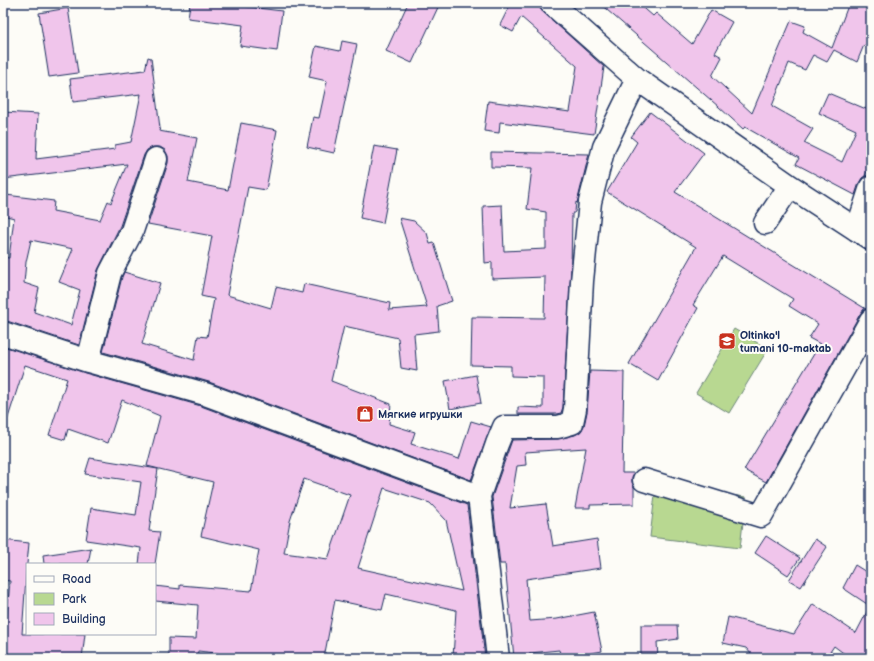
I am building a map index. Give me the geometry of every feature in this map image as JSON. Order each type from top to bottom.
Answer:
[{"type":"street","points":[[551,3],[637,79],[790,186],[864,235],[871,187]]},
{"type":"street","points":[[498,658],[479,496],[504,427],[558,427],[572,423],[575,409],[582,281],[590,202],[604,147],[637,79]]},
{"type":"street","points":[[88,362],[110,273],[132,231],[156,159]]},
{"type":"street","points":[[765,223],[790,186]]},
{"type":"street","points":[[644,480],[761,516],[871,320]]},
{"type":"street","points":[[3,333],[88,362],[205,394],[479,496]]},
{"type":"green space","points":[[734,329],[768,349],[729,413],[696,393]]},
{"type":"green space","points":[[656,486],[746,497],[740,548],[650,537]]},
{"type":"building","points":[[190,3],[217,3],[282,11],[277,51],[240,46],[243,25],[188,18]]},
{"type":"building","points":[[408,3],[440,3],[412,63],[386,51]]},
{"type":"building","points":[[505,3],[539,3],[539,7],[543,12],[604,67],[594,134],[500,122],[499,133],[484,131],[488,101],[570,112],[577,66],[521,17],[513,32],[500,25],[509,7]]},
{"type":"building","points":[[599,3],[638,3],[653,16],[656,13],[692,44],[711,10],[732,22],[715,53],[722,57],[712,76],[752,113],[791,21],[805,26],[803,32],[832,48],[849,3],[871,3],[871,48],[864,45],[857,62],[834,50],[827,62],[813,55],[805,70],[789,63],[772,106],[813,129],[804,143],[842,162],[856,130],[819,113],[828,93],[866,109],[871,97],[871,163],[865,176],[859,183],[855,195],[796,164],[799,158],[745,127],[743,129]]},
{"type":"building","points":[[68,8],[78,73],[49,77],[39,13]]},
{"type":"building","points":[[342,41],[357,44],[334,153],[307,147],[313,117],[319,118],[327,81],[309,77],[316,46],[340,51]]},
{"type":"building","points":[[148,57],[151,58],[160,128],[159,131],[197,138],[188,182],[228,190],[241,123],[277,130],[266,190],[248,187],[227,295],[271,308],[276,287],[302,293],[304,284],[390,303],[389,310],[427,307],[399,218],[414,221],[427,233],[430,244],[434,243],[452,301],[437,306],[439,331],[414,334],[417,371],[401,368],[398,338],[344,326],[331,381],[391,404],[389,424],[415,432],[411,444],[459,459],[471,421],[491,427],[471,480],[209,382],[103,352],[124,272],[160,283],[142,344],[194,360],[198,336],[207,337],[214,299],[201,296],[212,236],[148,224],[168,163],[168,156],[165,150],[160,147],[153,147],[147,150],[144,155],[120,226],[98,270],[79,345],[7,321],[3,321],[3,257],[9,258],[14,218],[3,215],[6,195],[54,201],[53,211],[100,220],[108,201],[111,203],[127,164],[3,179],[3,112],[38,114],[36,159],[115,149],[115,145],[131,142],[141,94],[73,102],[70,79],[145,70]],"holes":[[[31,240],[73,249],[59,282],[80,290],[71,325],[34,312],[39,288],[24,283],[26,262]]]},
{"type":"building","points":[[650,112],[704,153],[675,192],[866,309],[864,309],[860,314],[766,482],[744,470],[820,344],[809,338],[818,324],[789,306],[793,299],[723,256],[693,305],[698,308],[658,381],[629,364],[696,247],[607,192],[637,142],[631,137]]},
{"type":"building","points":[[374,146],[397,150],[383,223],[360,218]]},
{"type":"building","points":[[491,152],[589,154],[577,203],[576,202],[575,212],[572,214],[571,270],[563,407],[561,413],[518,414],[518,407],[543,408],[543,377],[511,376],[511,366],[471,365],[472,317],[544,318],[545,277],[492,279],[492,262],[485,263],[483,206],[502,205],[504,251],[546,249],[546,212],[527,209],[532,168],[491,167]]},
{"type":"building","points":[[3,346],[85,373],[201,406],[467,505],[485,658],[453,658],[456,610],[386,594],[382,610],[335,600],[324,658],[233,658],[233,655],[198,651],[197,658],[169,658],[169,638],[196,639],[198,605],[156,601],[156,586],[180,589],[180,585],[251,591],[259,550],[201,536],[213,482],[147,466],[160,416],[122,400],[108,443],[68,429],[65,440],[49,435],[67,379],[25,365],[6,424],[3,424]],"holes":[[[304,479],[350,495],[328,559],[284,553],[290,521]],[[384,488],[430,503],[446,520],[462,591],[358,568]]]},
{"type":"building","points":[[590,371],[624,372],[622,473],[634,473],[632,482],[634,487],[634,504],[590,505],[590,508],[575,508],[586,448],[525,452],[526,465],[517,466],[510,508],[546,504],[553,546],[597,539],[601,568],[526,579],[530,621],[557,619],[594,612],[602,651],[561,658],[559,650],[530,653],[530,658],[514,658],[505,564],[500,564],[492,497],[512,440],[558,439],[575,435],[581,431],[584,426],[587,412]]},
{"type":"building","points":[[476,375],[481,403],[450,409],[445,381]]},
{"type":"building","points":[[90,458],[158,469],[149,531],[160,532],[155,563],[139,563],[141,548],[86,540],[91,508],[136,515],[141,482],[85,474]]},
{"type":"building","points":[[766,536],[800,558],[788,575],[755,553]]},
{"type":"building","points":[[815,539],[827,547],[801,587],[789,580]]},
{"type":"building","points":[[3,540],[29,543],[26,563],[22,634],[85,635],[82,658],[3,658],[3,626],[6,626],[10,581],[3,580]]},
{"type":"building","points":[[91,548],[88,563],[44,563],[43,555]]},
{"type":"building","points":[[855,565],[871,575],[871,658],[850,658],[834,646],[826,658],[765,658],[752,655],[746,648],[723,643],[728,617],[794,634],[813,604],[856,633],[870,606],[843,588]]},
{"type":"building","points":[[641,625],[677,625],[678,639],[657,642],[658,658],[641,658]]},
{"type":"place","name":"Oltinko'l tumani 10-maktab","points":[[727,341]]},
{"type":"place","name":"Мягкие игрушки","points":[[365,414]]}]
